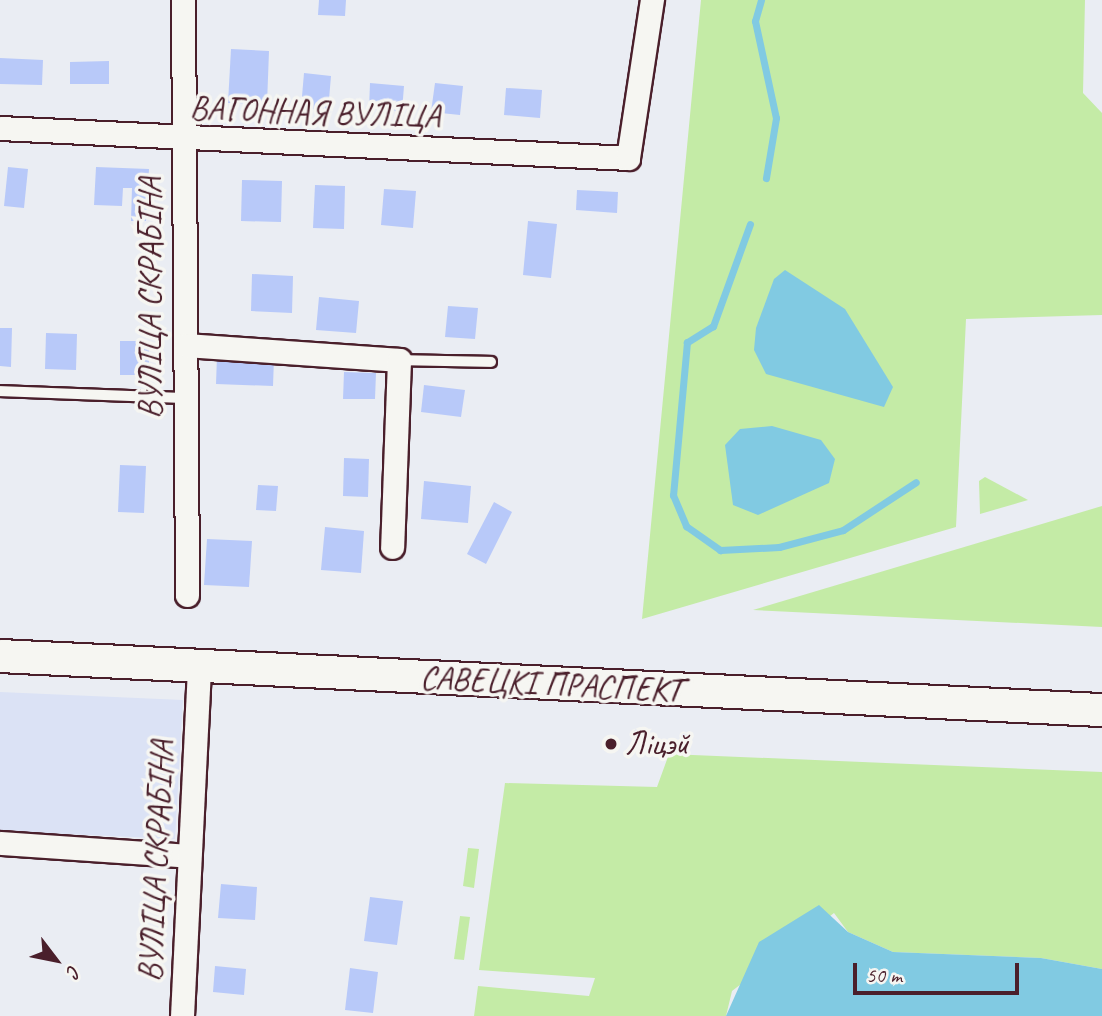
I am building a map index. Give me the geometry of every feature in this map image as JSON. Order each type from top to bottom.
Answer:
[{"type":"main road","name":"САВЕЦКІ ПРАСПЕКТ","points":[[0,656],[199,668],[1102,710]]},
{"type":"street","name":"ВУЛІЦА СКРАБІНА","points":[[183,0],[187,595]]},
{"type":"street","name":"ВАГОННАЯ ВУЛІЦА","points":[[0,128],[184,141],[628,158],[652,0]]},
{"type":"street","points":[[186,345],[399,360],[393,547]]},
{"type":"street","name":"ВУЛІЦА СКРАБІНА","points":[[182,1016],[199,668]]},
{"type":"street","points":[[0,842],[189,856]]},
{"type":"lane","points":[[399,360],[491,362]]},
{"type":"lane","points":[[0,391],[185,398]]},
{"type":"shaded area","points":[[0,692],[183,700],[175,839],[0,831]]},
{"type":"green space","points":[[701,0],[1085,0],[1083,93],[1102,113],[1102,315],[966,319],[956,527],[642,619]]},
{"type":"green space","points":[[985,477],[1028,500],[980,514],[979,481]]},
{"type":"green space","points":[[1102,506],[1102,627],[753,610]]},
{"type":"green space","points":[[669,754],[1102,772],[1102,969],[1041,958],[893,952],[848,932],[834,913],[732,991],[726,1016],[474,1016],[478,986],[589,996],[595,978],[479,970],[505,783],[657,787]]},
{"type":"green space","points":[[468,848],[479,849],[474,888],[463,886]]},
{"type":"green space","points":[[460,916],[470,917],[464,960],[454,959]]},
{"type":"water","points":[[785,270],[845,309],[893,387],[884,407],[766,374],[754,350],[756,328],[774,279]]},
{"type":"water","points":[[772,426],[821,440],[835,459],[829,483],[758,515],[733,505],[725,445],[740,429]]},
{"type":"water","points":[[819,905],[848,932],[893,952],[1041,958],[1102,969],[1102,1016],[726,1016],[759,942]]},
{"type":"building","points":[[319,0],[346,0],[345,16],[318,15]]},
{"type":"building","points":[[231,49],[269,51],[267,104],[228,103]]},
{"type":"building","points":[[0,58],[43,60],[42,85],[0,84]]},
{"type":"building","points":[[109,61],[109,84],[70,84],[70,62]]},
{"type":"building","points":[[304,73],[331,76],[328,111],[301,108]]},
{"type":"building","points":[[370,83],[404,86],[402,111],[369,109]]},
{"type":"building","points":[[435,83],[463,86],[460,115],[431,112]]},
{"type":"building","points":[[506,88],[542,90],[540,118],[504,115]]},
{"type":"building","points":[[8,167],[28,169],[24,208],[4,206]]},
{"type":"building","points":[[96,167],[149,169],[146,221],[131,221],[132,188],[123,188],[122,206],[94,205]]},
{"type":"building","points":[[242,180],[282,181],[281,222],[241,221]]},
{"type":"building","points":[[315,185],[345,186],[344,229],[313,228]]},
{"type":"building","points":[[384,189],[416,191],[413,228],[381,225]]},
{"type":"building","points":[[577,190],[618,192],[617,213],[576,210]]},
{"type":"building","points":[[528,221],[557,224],[551,278],[523,275]]},
{"type":"building","points":[[252,274],[293,276],[292,313],[251,311]]},
{"type":"building","points":[[319,297],[359,301],[356,333],[316,330]]},
{"type":"building","points":[[448,306],[478,308],[475,339],[445,337]]},
{"type":"building","points":[[0,328],[12,328],[11,367],[0,366]]},
{"type":"building","points":[[46,333],[77,334],[76,370],[45,369]]},
{"type":"building","points":[[120,341],[149,341],[149,375],[120,375]]},
{"type":"building","points":[[217,356],[274,358],[273,386],[216,384]]},
{"type":"building","points":[[344,372],[376,373],[375,399],[343,399]]},
{"type":"building","points":[[424,385],[465,390],[461,417],[421,412]]},
{"type":"building","points":[[344,458],[369,459],[368,497],[343,496]]},
{"type":"building","points":[[120,465],[146,466],[144,513],[118,512]]},
{"type":"building","points":[[424,481],[471,486],[468,523],[421,519]]},
{"type":"building","points":[[258,485],[278,486],[276,511],[256,510]]},
{"type":"building","points":[[494,502],[512,512],[486,564],[467,554]]},
{"type":"building","points":[[325,527],[364,531],[361,573],[321,570]]},
{"type":"building","points":[[207,539],[252,541],[249,587],[204,585]]},
{"type":"building","points":[[221,884],[257,887],[255,920],[218,918]]},
{"type":"building","points":[[370,897],[403,901],[397,945],[364,941]]},
{"type":"building","points":[[215,966],[246,969],[244,995],[213,992]]},
{"type":"building","points":[[350,968],[378,972],[373,1013],[345,1010]]},
{"type":"waterway","points":[[761,0],[755,21],[776,118],[766,178]]},
{"type":"waterway","points":[[750,224],[713,326],[687,342],[673,495],[686,526],[720,550],[779,547],[843,530],[916,482]]},
{"type":"place","name":"Ліцэй","points":[[611,744]]}]
